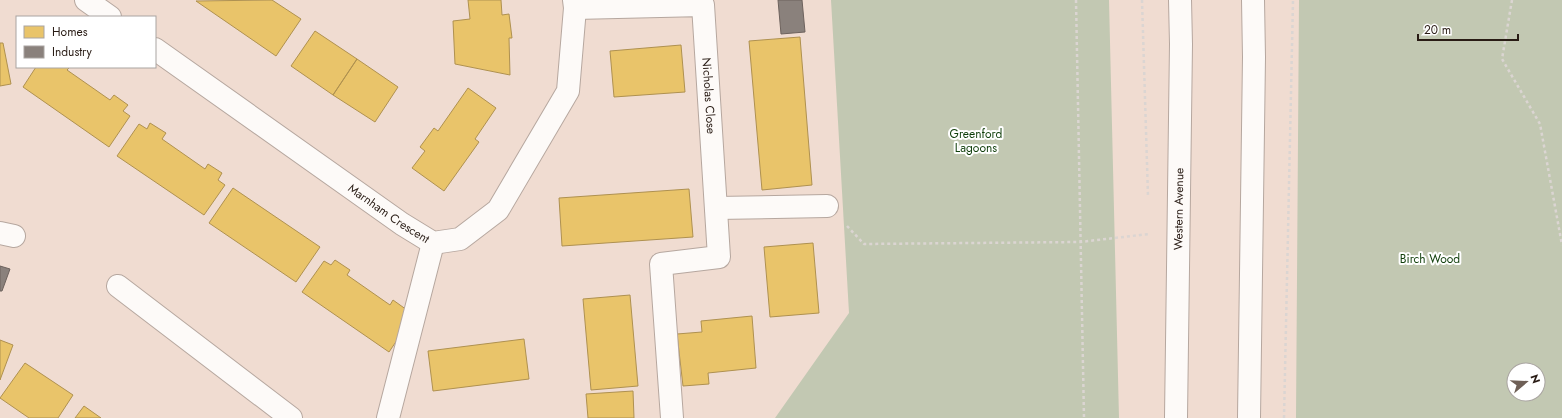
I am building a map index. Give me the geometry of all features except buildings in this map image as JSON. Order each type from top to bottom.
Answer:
[{"type":"main road","points":[[86,0],[109,16]]},
{"type":"main road","name":"Western Avenue","points":[[1176,418],[1181,44],[1180,0]]},
{"type":"main road","points":[[1249,418],[1254,57],[1253,0]]},
{"type":"main road","points":[[1254,57],[1257,0]]},
{"type":"main road","name":"Nicholas Close","points":[[574,4],[703,5],[719,257],[661,264],[672,418]]},
{"type":"main road","name":"Marnham Crescent","points":[[156,50],[402,224],[433,243],[460,239],[498,210],[568,91],[574,4]]},
{"type":"main road","points":[[716,208],[827,206]]},
{"type":"main road","points":[[388,418],[433,243]]},
{"type":"main road","points":[[118,286],[291,418]]},
{"type":"path","points":[[1076,0],[1084,418]]},
{"type":"path","points":[[1142,0],[1148,203]]},
{"type":"path","points":[[1284,418],[1293,0]]},
{"type":"path","points":[[1512,0],[1502,59],[1540,124],[1562,245]]},
{"type":"path","points":[[827,206],[864,244],[1080,242],[1149,234]]},
{"type":"path","points":[[1149,226],[1149,242]]},
{"type":"green space","name":"Greenford Lagoons","points":[[831,0],[1109,0],[1119,418],[775,418],[849,313]]},
{"type":"green space","name":"Birch Wood","points":[[1299,0],[1562,0],[1562,418],[1296,418]]}]
